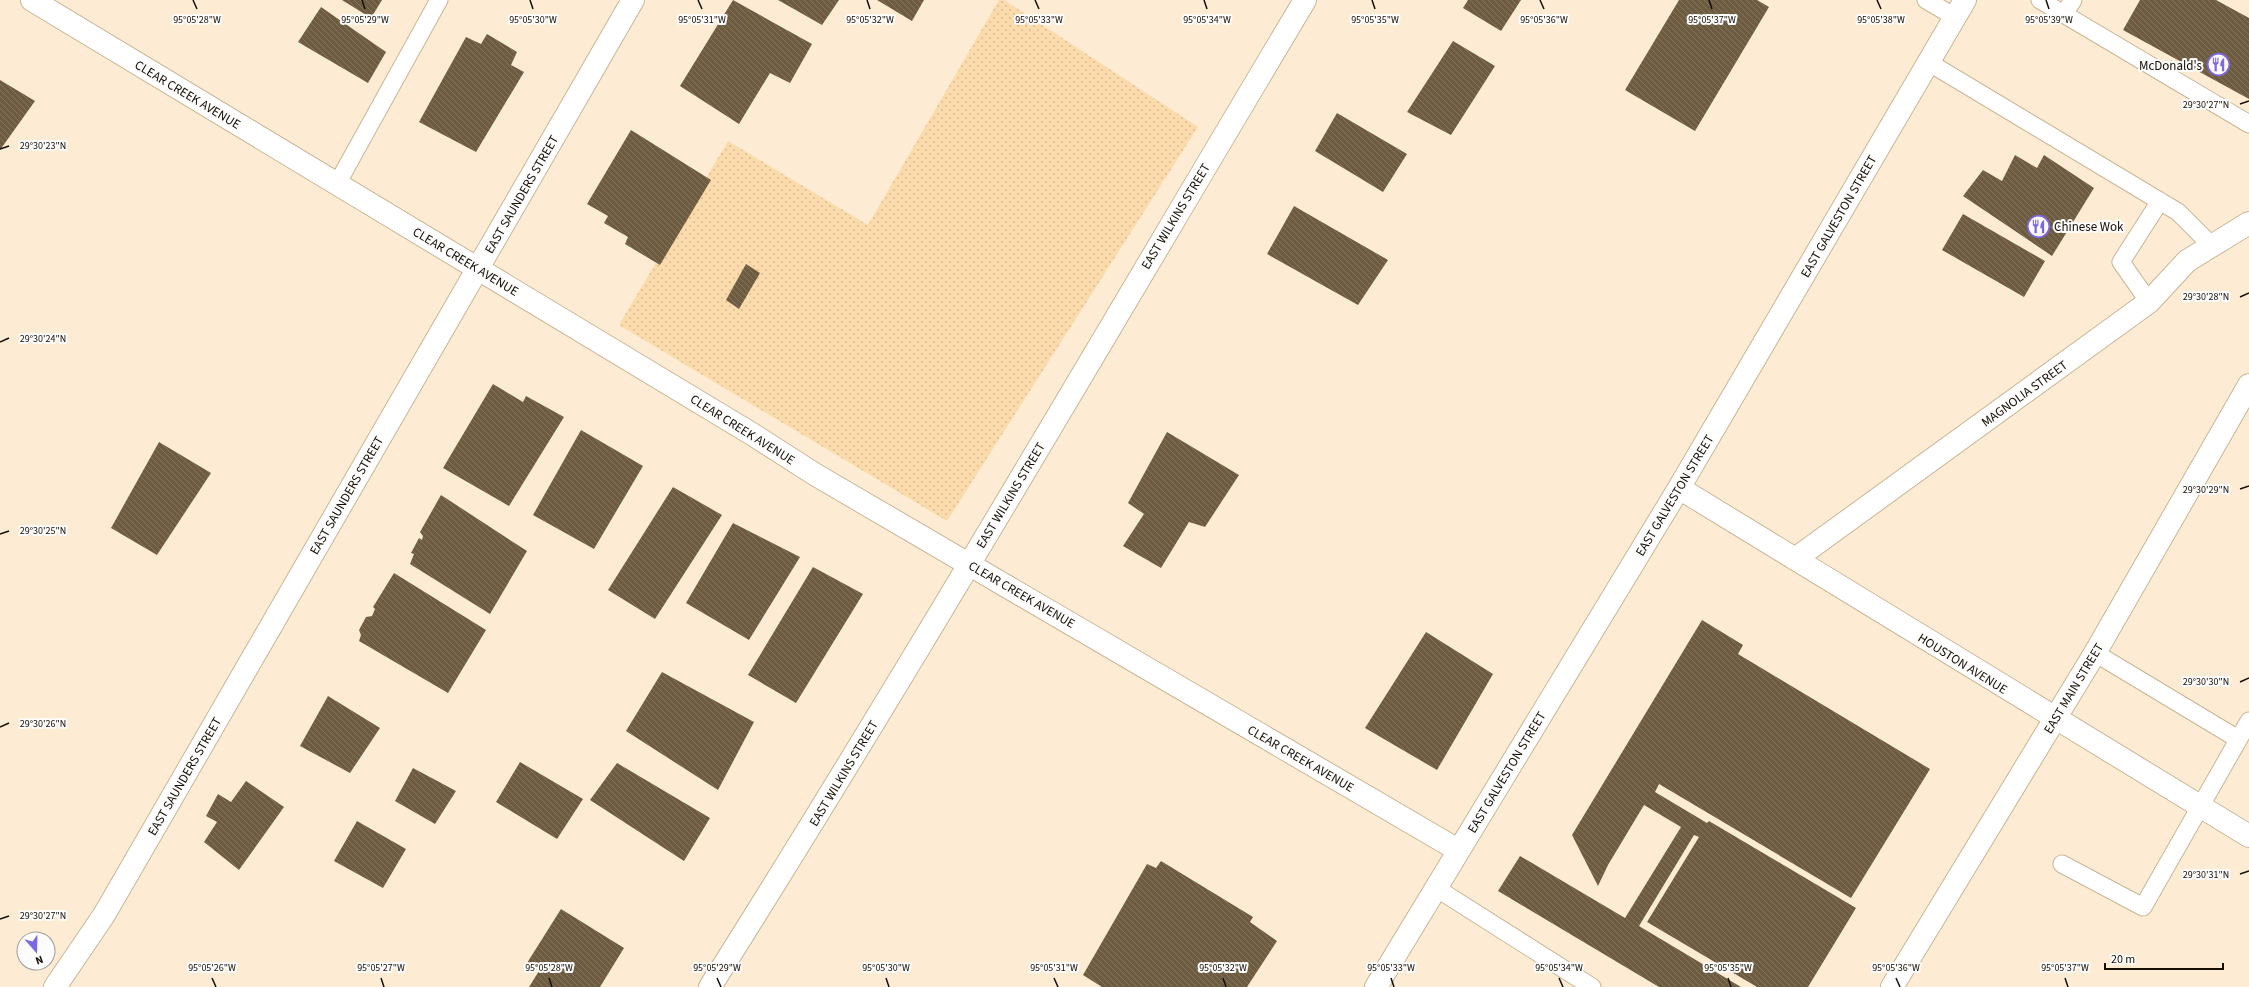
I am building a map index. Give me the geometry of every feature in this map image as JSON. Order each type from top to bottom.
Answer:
[{"type":"street","name":"CLEAR CREEK AVENUE","points":[[32,0],[752,434],[816,476],[970,564],[1458,850]]},
{"type":"street","name":"EAST SAUNDERS STREET","points":[[55,987],[104,915],[633,0]]},
{"type":"street","name":"EAST WILKINS STREET","points":[[710,987],[792,857],[970,564],[1305,0]]},
{"type":"street","name":"EAST GALVESTON STREET","points":[[1376,987],[1679,488],[1960,9]]},
{"type":"street","name":"MAGNOLIA STREET","points":[[1795,559],[2149,302],[2187,261],[2249,223]]},
{"type":"street","name":"EAST MAIN STREET","points":[[1892,987],[2095,652],[2249,385]]},
{"type":"street","name":"HOUSTON AVENUE","points":[[1679,488],[2249,836]]},
{"type":"lane","points":[[337,184],[439,0]]},
{"type":"lane","points":[[1926,0],[1960,9]]},
{"type":"lane","points":[[2040,0],[2068,7],[2249,124]]},
{"type":"lane","points":[[1928,62],[2178,212],[2212,246]]},
{"type":"lane","points":[[2149,302],[2121,262],[2160,201]]},
{"type":"lane","points":[[2095,652],[2238,739]]},
{"type":"lane","points":[[2062,864],[2143,907],[2249,721]]},
{"type":"lane","points":[[1436,888],[1592,987]]},
{"type":"shaded area","points":[[999,0],[1004,0],[1198,127],[947,521],[619,325],[728,141],[868,225]]},
{"type":"building","points":[[342,0],[382,0],[371,18]]},
{"type":"building","points":[[733,0],[812,44],[790,83],[770,73],[739,124],[680,86]]},
{"type":"building","points":[[778,0],[839,0],[822,25]]},
{"type":"building","points":[[877,0],[924,0],[912,21]]},
{"type":"building","points":[[1468,0],[1521,0],[1501,31],[1463,8]]},
{"type":"building","points":[[1679,0],[1757,0],[1769,7],[1695,131],[1625,90]]},
{"type":"building","name":"McDonald's","points":[[2140,0],[2216,0],[2249,18],[2249,99],[2123,30]]},
{"type":"building","points":[[321,7],[386,52],[368,83],[298,42]]},
{"type":"building","points":[[487,34],[517,52],[511,65],[524,72],[476,152],[419,122],[466,37],[481,44]]},
{"type":"building","points":[[1453,41],[1495,66],[1451,135],[1407,112]]},
{"type":"building","points":[[0,80],[35,101],[0,150]]},
{"type":"building","points":[[1337,113],[1407,154],[1383,192],[1315,151]]},
{"type":"building","points":[[631,130],[711,180],[660,265],[625,244],[628,237],[604,223],[608,216],[587,204]]},
{"type":"building","name":"Chinese Wok","points":[[2015,155],[2037,168],[2044,155],[2094,188],[2052,256],[1963,196],[1983,170],[2002,181]]},
{"type":"building","points":[[1294,206],[1388,260],[1358,305],[1267,254]]},
{"type":"building","points":[[1963,214],[2045,261],[2024,297],[1942,250]]},
{"type":"building","points":[[746,264],[760,273],[739,309],[726,300]]},
{"type":"building","points":[[493,384],[523,402],[526,396],[564,417],[509,506],[443,468]]},
{"type":"building","points":[[581,430],[643,466],[594,549],[533,515]]},
{"type":"building","points":[[1167,432],[1239,475],[1205,527],[1189,522],[1161,568],[1123,546],[1144,514],[1128,503]]},
{"type":"building","points":[[159,442],[211,473],[157,555],[111,528]]},
{"type":"building","points":[[673,487],[722,515],[655,619],[608,590]]},
{"type":"building","points":[[441,495],[527,551],[490,614],[410,564],[414,554],[411,553],[419,538],[422,540],[423,536],[420,532]]},
{"type":"building","points":[[733,523],[800,557],[749,640],[686,603]]},
{"type":"building","points":[[813,567],[863,594],[796,703],[748,675]]},
{"type":"building","points":[[394,573],[486,630],[448,693],[359,641],[361,635],[359,630],[366,617],[372,616],[375,609],[373,607]]},
{"type":"building","points":[[1702,620],[1743,645],[1738,654],[1930,769],[1851,898],[1659,784],[1655,792],[1707,823],[1709,821],[1856,908],[1808,987],[1757,987],[1647,922],[1699,837],[1694,835],[1639,926],[1741,987],[1659,987],[1498,891],[1520,856],[1625,918],[1681,827],[1644,805],[1608,865],[1598,886],[1572,835]]},
{"type":"building","points":[[1426,632],[1493,674],[1437,770],[1365,728]]},
{"type":"building","points":[[662,672],[754,722],[718,790],[626,731]]},
{"type":"building","points":[[328,696],[380,728],[350,773],[300,746]]},
{"type":"building","points":[[520,762],[583,799],[557,839],[496,802]]},
{"type":"building","points":[[617,763],[710,818],[684,861],[590,800]]},
{"type":"building","points":[[413,768],[456,791],[435,824],[395,801]]},
{"type":"building","points":[[246,781],[284,807],[239,870],[204,842],[217,822],[206,816],[218,794],[231,802]]},
{"type":"building","points":[[357,821],[406,849],[383,888],[334,861]]},
{"type":"building","points":[[1161,861],[1253,917],[1250,922],[1277,941],[1247,987],[1102,987],[1083,975],[1147,864],[1156,868]]},
{"type":"building","points":[[561,909],[624,948],[600,987],[529,987],[539,971],[527,963]]},
{"type":"place","name":"McDonald's","points":[[2218,65]]},
{"type":"place","name":"Chinese Wok","points":[[2039,226]]}]
